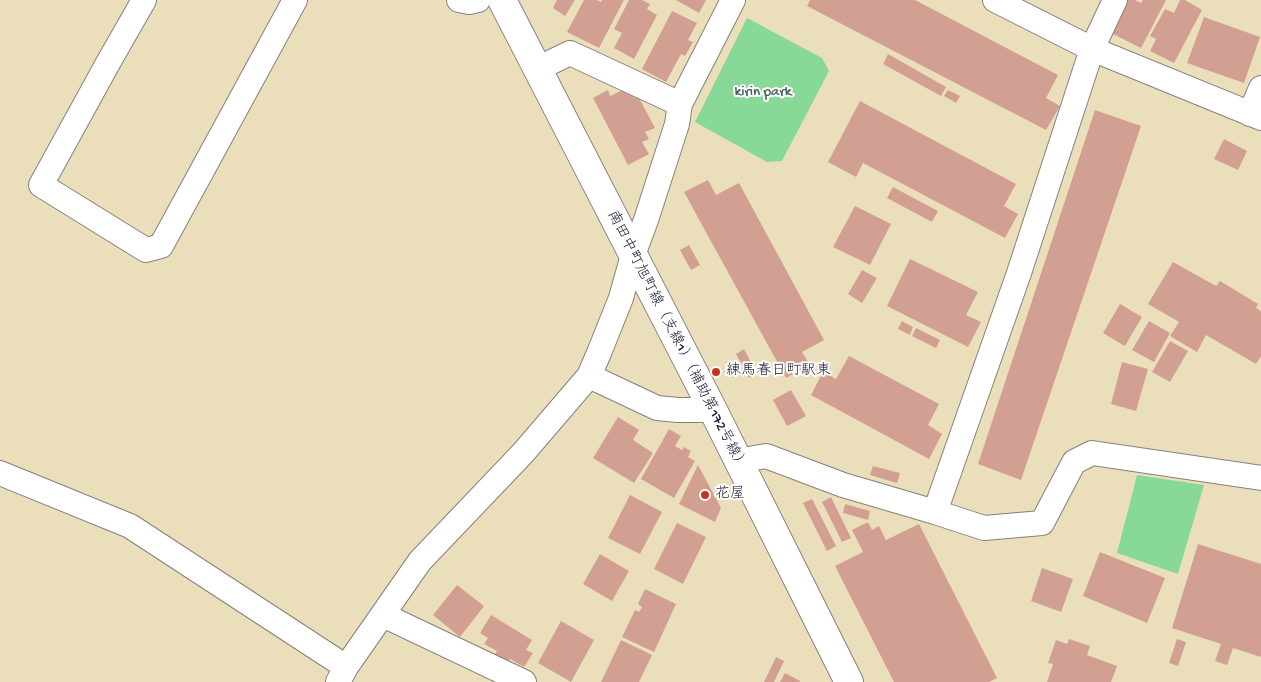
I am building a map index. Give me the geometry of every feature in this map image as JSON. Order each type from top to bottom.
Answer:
[{"type":"main road","name":"南田中町旭町線（支線1）（補助第172号線）","points":[[502,0],[849,682]]},
{"type":"street","points":[[144,0],[41,185],[146,250],[160,246],[295,0]]},
{"type":"street","points":[[459,0],[469,2],[478,0]]},
{"type":"street","points":[[0,473],[130,526],[342,674],[420,561],[524,453],[589,376],[621,298],[633,255],[677,124],[680,104],[733,0]]},
{"type":"street","points":[[995,0],[1092,49],[1256,116],[1261,88]]},
{"type":"street","points":[[935,512],[1019,273],[1092,49],[1115,0]]},
{"type":"street","points":[[537,69],[570,53],[680,104]]},
{"type":"street","points":[[589,376],[657,408],[712,410]]},
{"type":"street","points":[[738,461],[766,456],[843,485],[984,528],[1042,523],[1074,462],[1092,453],[1261,478]]},
{"type":"street","points":[[382,615],[524,682]]},
{"type":"green space","name":"kirin park","points":[[747,18],[822,58],[829,71],[782,161],[767,162],[695,122]]},
{"type":"green space","points":[[1137,475],[1204,485],[1178,574],[1117,553]]},
{"type":"building","points":[[557,0],[575,0],[565,16],[553,8]]},
{"type":"building","points":[[584,0],[597,0],[601,2],[602,0],[624,0],[599,48],[567,32]]},
{"type":"building","points":[[629,0],[642,0],[650,4],[647,9],[657,15],[634,59],[614,48],[622,33],[614,29]]},
{"type":"building","points":[[676,0],[706,0],[699,13]]},
{"type":"building","points":[[810,0],[915,0],[1058,75],[1046,98],[1060,106],[1046,130],[807,6]]},
{"type":"building","points":[[1125,0],[1135,0],[1141,3],[1143,0],[1166,0],[1141,48],[1109,32]]},
{"type":"building","points":[[1180,0],[1185,0],[1202,10],[1174,63],[1150,51],[1156,39],[1150,36],[1165,9],[1174,13]]},
{"type":"building","points":[[672,11],[697,23],[688,40],[693,42],[685,56],[681,54],[666,82],[642,69]]},
{"type":"building","points":[[1204,17],[1260,37],[1244,83],[1187,63]]},
{"type":"building","points":[[888,54],[946,87],[941,96],[883,64]]},
{"type":"building","points":[[629,87],[634,98],[638,96],[655,128],[645,132],[649,139],[642,142],[649,154],[628,165],[593,98],[608,90],[610,96]]},
{"type":"building","points":[[948,90],[960,96],[956,103],[944,96]]},
{"type":"building","points":[[860,101],[1016,184],[1004,206],[1018,214],[1005,238],[863,163],[856,177],[828,162]]},
{"type":"building","points":[[1095,110],[1141,126],[1021,480],[978,464]]},
{"type":"building","points":[[1224,139],[1247,151],[1238,170],[1214,159]]},
{"type":"building","points":[[708,180],[716,195],[739,183],[824,340],[802,352],[810,365],[786,378],[684,192]]},
{"type":"building","points":[[893,187],[938,211],[932,222],[887,198]]},
{"type":"building","points":[[855,206],[891,224],[870,265],[833,247]]},
{"type":"building","points":[[689,245],[700,265],[691,270],[680,250]]},
{"type":"building","points":[[910,259],[978,292],[966,315],[981,322],[968,347],[887,306]]},
{"type":"building","points":[[1173,262],[1216,286],[1220,281],[1258,304],[1256,308],[1261,311],[1261,356],[1256,364],[1206,335],[1197,352],[1170,336],[1179,322],[1148,304]]},
{"type":"building","points":[[862,270],[877,278],[862,303],[848,294]]},
{"type":"building","points":[[1120,304],[1142,317],[1125,346],[1103,333]]},
{"type":"building","points":[[902,321],[913,327],[910,335],[898,329]]},
{"type":"building","points":[[1149,321],[1170,333],[1154,362],[1132,350]]},
{"type":"building","points":[[916,328],[940,340],[936,348],[912,336]]},
{"type":"building","points":[[1170,341],[1188,351],[1170,382],[1152,372]]},
{"type":"building","points":[[744,349],[757,374],[749,378],[736,354]]},
{"type":"building","points":[[849,356],[939,404],[928,425],[942,434],[929,459],[811,395],[823,372],[836,379]]},
{"type":"building","points":[[1122,362],[1148,369],[1136,411],[1111,404]]},
{"type":"building","points":[[791,390],[806,416],[787,426],[773,400]]},
{"type":"building","points":[[618,417],[639,430],[633,440],[653,453],[634,483],[593,458]]},
{"type":"building","points":[[669,429],[681,436],[675,446],[682,450],[684,447],[691,451],[688,457],[695,461],[674,498],[641,479]]},
{"type":"building","points":[[698,465],[721,508],[715,522],[679,504]]},
{"type":"building","points":[[873,466],[900,473],[897,483],[870,475]]},
{"type":"building","points":[[630,495],[662,512],[640,554],[608,538]]},
{"type":"building","points":[[831,497],[851,538],[842,542],[822,502]]},
{"type":"building","points":[[812,499],[836,546],[827,551],[803,503]]},
{"type":"building","points":[[845,504],[870,511],[868,520],[843,513]]},
{"type":"building","points":[[868,522],[872,530],[879,526],[886,540],[919,524],[997,678],[989,682],[894,682],[835,566],[863,552],[852,530]]},
{"type":"building","points":[[677,523],[706,537],[683,584],[654,569]]},
{"type":"building","points":[[1198,544],[1261,564],[1261,657],[1233,648],[1227,665],[1215,661],[1221,644],[1172,628]]},
{"type":"building","points":[[1100,552],[1165,578],[1147,623],[1083,596]]},
{"type":"building","points":[[600,554],[629,571],[612,601],[583,584]]},
{"type":"building","points":[[1042,568],[1073,579],[1061,612],[1031,601]]},
{"type":"building","points":[[457,585],[484,606],[460,637],[433,615]]},
{"type":"building","points":[[645,589],[676,604],[654,652],[622,637],[635,610],[639,612],[642,607],[638,604]]},
{"type":"building","points":[[491,615],[532,640],[526,650],[533,653],[524,667],[510,659],[507,663],[494,656],[497,651],[484,644],[488,638],[480,633]]},
{"type":"building","points":[[561,621],[594,640],[571,682],[538,663]]},
{"type":"building","points":[[1069,639],[1090,646],[1087,655],[1117,666],[1111,682],[1047,682],[1053,664],[1048,663],[1056,640],[1067,644]]},
{"type":"building","points":[[1177,639],[1186,642],[1178,666],[1169,663]]},
{"type":"building","points":[[621,640],[652,655],[639,682],[601,682]]},
{"type":"building","points":[[776,657],[784,661],[774,682],[764,682]]},
{"type":"building","points":[[785,673],[800,681],[800,682],[780,682]]},
{"type":"place","name":"練馬春日町駅東","points":[[716,372]]},
{"type":"place","name":"花屋","points":[[705,495]]}]
